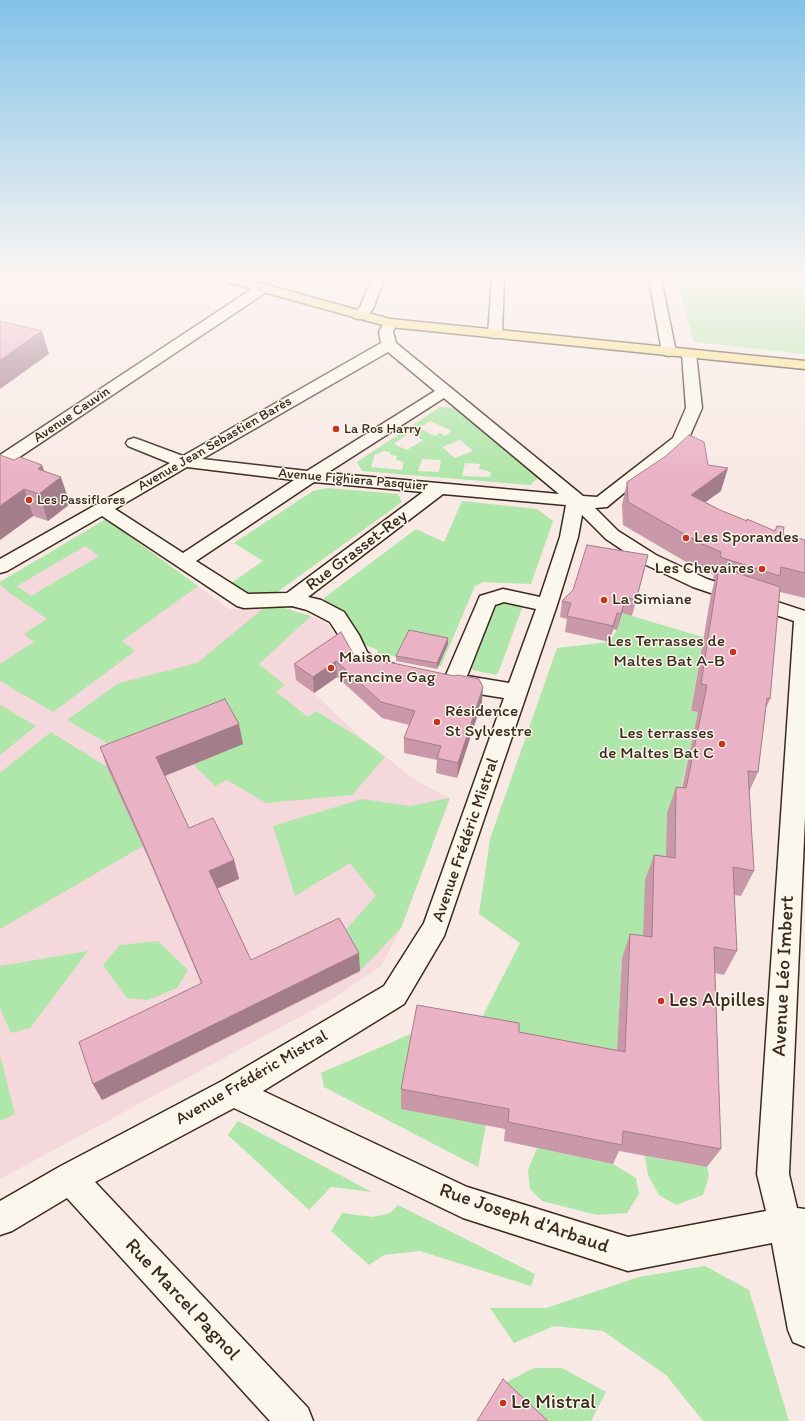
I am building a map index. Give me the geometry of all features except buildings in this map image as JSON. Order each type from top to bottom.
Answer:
[{"type":"main road","points":[[604,345],[805,365]]},
{"type":"street","name":"Avenue Cauvin","points":[[0,462],[177,345]]},
{"type":"street","name":"Avenue Jean Sebastien Barès","points":[[0,568],[388,345]]},
{"type":"street","points":[[389,345],[444,392],[576,499],[612,536],[649,559],[700,583],[750,601],[805,618]]},
{"type":"street","points":[[668,345],[669,352]]},
{"type":"street","name":"Avenue Fighiera Pasquier","points":[[134,443],[184,462],[311,477],[576,499],[601,503],[680,440],[694,408],[689,354]]},
{"type":"street","points":[[183,561],[444,392]]},
{"type":"street","name":"Rue Grasset-Rey","points":[[292,599],[440,488]]},
{"type":"street","name":"Avenue Frédéric Mistral","points":[[0,1219],[70,1178],[233,1092],[394,995],[435,928],[547,605],[569,537],[576,499]]},
{"type":"street","points":[[103,509],[244,602],[292,599],[314,605],[337,617],[349,635],[359,656],[368,665],[407,673]]},
{"type":"street","points":[[518,692],[446,680],[487,601],[503,596],[547,605]]},
{"type":"street","name":"Avenue Léo Imbert","points":[[805,618],[773,1174],[795,1224],[805,1330]]},
{"type":"street","name":"Rue Joseph d'Arbaud","points":[[233,1092],[463,1202],[628,1254],[795,1224]]},
{"type":"street","name":"Rue Marcel Pagnol","points":[[70,1178],[295,1421]]},
{"type":"shaded area","points":[[106,519],[229,609],[284,608],[318,619],[328,625],[353,667],[314,693],[361,738],[418,782],[450,798],[401,928],[382,965],[331,1000],[0,1179],[0,582]]},
{"type":"green space","points":[[725,345],[805,345],[805,354]]},
{"type":"green space","points":[[440,407],[456,408],[539,477],[530,485],[362,471],[357,462]],"holes":[[[430,421],[452,431],[445,436],[440,433],[435,436],[419,428]],[[409,433],[423,440],[407,450],[394,444]],[[460,440],[473,451],[455,458],[442,447]],[[380,452],[390,452],[391,455],[397,456],[396,460],[404,462],[402,470],[371,467],[375,454],[379,454]],[[422,459],[441,460],[439,472],[418,471]],[[465,463],[480,464],[479,469],[491,472],[490,477],[462,476]]]},
{"type":"green space","points":[[328,488],[398,494],[402,502],[276,593],[238,593],[227,586],[263,561],[234,543],[313,491]]},
{"type":"green space","points":[[462,501],[537,509],[553,521],[531,584],[483,582],[475,586],[441,666],[377,653],[378,650],[365,645],[349,619],[340,610],[325,602],[324,598],[416,529],[444,542]]},
{"type":"green space","points":[[106,519],[198,586],[122,641],[135,651],[53,712],[0,681],[0,664],[34,642],[24,634],[47,619],[10,593],[0,584],[0,582]],"holes":[[[85,546],[99,556],[31,596],[17,586]]]},
{"type":"green space","points":[[503,601],[520,605],[522,608],[499,671],[496,675],[473,670],[470,665],[495,603]]},
{"type":"green space","points":[[264,608],[284,608],[311,616],[259,664],[285,685],[276,692],[308,717],[316,711],[360,738],[385,757],[352,795],[266,803],[227,780],[215,786],[193,764],[115,748],[67,720],[119,683],[197,663]]},
{"type":"green space","points":[[622,613],[703,637],[691,711],[698,712],[681,790],[665,883],[643,961],[622,958],[616,1073],[472,1037],[520,943],[479,914],[490,839],[557,648],[609,642],[617,630],[613,629]]},
{"type":"green space","points":[[0,705],[36,726],[0,755]]},
{"type":"green space","points":[[51,732],[107,767],[143,846],[0,929],[0,773]]},
{"type":"green space","points":[[450,798],[401,928],[360,971],[340,936],[376,896],[350,863],[295,896],[273,826],[362,799],[410,806]]},
{"type":"green space","points":[[158,941],[188,970],[177,988],[148,1000],[127,998],[103,965],[120,945]]},
{"type":"green space","points":[[88,951],[30,1028],[11,1033],[0,1008],[0,966]]},
{"type":"green space","points":[[415,1032],[486,1125],[478,1167],[324,1087],[321,1073]]},
{"type":"green space","points":[[0,1055],[15,1114],[0,1121]]},
{"type":"green space","points":[[238,1121],[372,1192],[331,1187],[309,1210],[228,1135]]},
{"type":"green space","points":[[537,1148],[613,1164],[636,1178],[639,1194],[627,1213],[597,1215],[542,1201],[530,1189],[528,1170]]},
{"type":"green space","points":[[645,1156],[707,1167],[709,1176],[703,1195],[676,1205],[659,1195],[648,1175]]},
{"type":"green space","points":[[398,1205],[535,1274],[531,1286],[420,1251],[384,1255],[369,1265],[331,1231],[342,1213],[373,1217],[390,1213]]},
{"type":"green space","points":[[705,1266],[749,1290],[789,1421],[703,1421],[666,1375],[603,1331],[554,1326],[514,1343],[490,1308],[546,1308],[639,1277]]},
{"type":"green space","points":[[534,1368],[562,1368],[606,1392],[591,1421],[537,1421],[499,1386]]},
{"type":"place","name":"La Ros Harry","points":[[336,429]]},
{"type":"place","name":"Les Passiflores","points":[[29,500]]},
{"type":"place","name":"Les Sporandes","points":[[686,538]]},
{"type":"place","name":"Les Chevaires","points":[[762,569]]},
{"type":"place","name":"La Simiane","points":[[604,600]]},
{"type":"place","name":"Les Terrasses de Maltes Bat A-B","points":[[733,652]]},
{"type":"place","name":"Maison Francine Gag","points":[[331,668]]},
{"type":"place","name":"Résidence St Sylvestre","points":[[437,722]]},
{"type":"place","name":"Les terrasses de Maltes Bat C","points":[[722,744]]},
{"type":"place","name":"Les Alpilles","points":[[661,1001]]},
{"type":"place","name":"Le Mistral","points":[[503,1403]]}]
